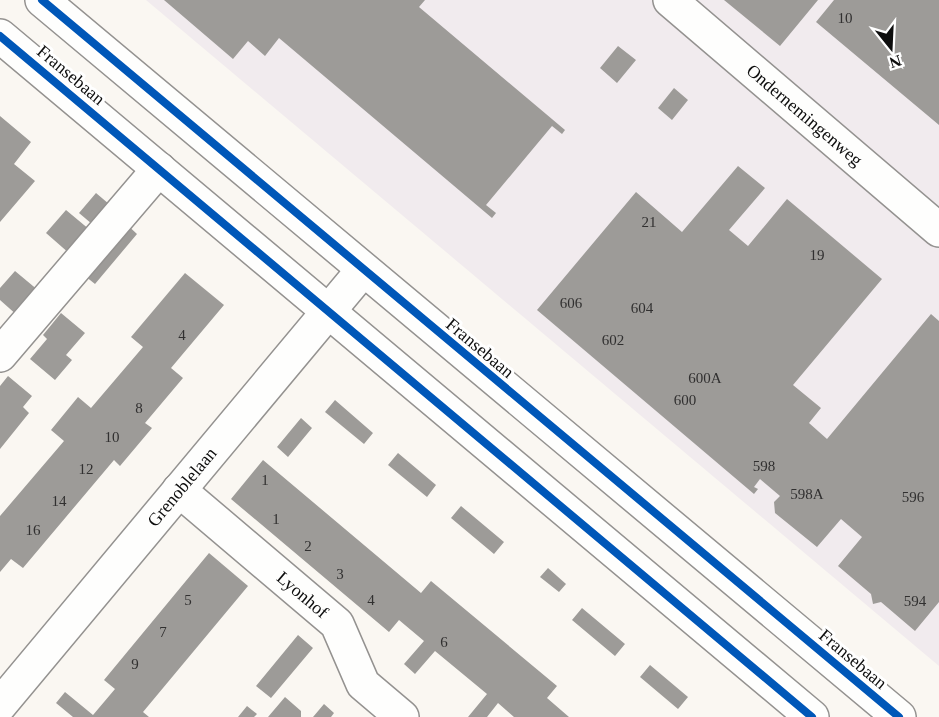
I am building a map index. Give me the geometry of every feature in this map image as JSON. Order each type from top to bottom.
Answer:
[{"type":"street","name":"Fransebaan","points":[[42,0],[899,717]]},
{"type":"street","name":"Ondernemingenweg","points":[[670,0],[939,230]]},
{"type":"street","name":"Fransebaan","points":[[4,46],[159,169],[812,717]]},
{"type":"street","points":[[0,355],[159,169]]},
{"type":"street","name":"Grenoblelaan","points":[[0,705],[363,270]]},
{"type":"street","name":"Lyonhof","points":[[179,490],[337,624],[363,684],[402,717]]},
{"type":"shaded area","points":[[146,0],[939,0],[939,666]]},
{"type":"building","points":[[164,0],[425,0],[419,7],[565,130],[562,134],[552,126],[486,205],[496,213],[492,218],[279,38],[265,56],[248,41],[233,59]]},
{"type":"building","points":[[724,0],[818,0],[780,46]]},
{"type":"building","points":[[834,0],[939,0],[939,125],[816,22]]},
{"type":"building","points":[[618,46],[636,60],[617,83],[600,68]]},
{"type":"building","points":[[674,88],[688,100],[672,120],[658,108]]},
{"type":"building","points":[[0,116],[31,142],[14,164],[35,181],[0,222]]},
{"type":"building","points":[[738,166],[765,188],[729,230],[748,246],[787,199],[882,279],[793,385],[821,408],[809,423],[827,439],[931,314],[939,321],[939,602],[915,631],[881,602],[873,604],[871,594],[838,566],[862,537],[841,519],[817,547],[775,513],[774,502],[780,496],[760,479],[754,487],[758,489],[754,494],[537,310],[636,192],[682,232]]},
{"type":"building","points":[[96,193],[109,204],[92,224],[79,213]]},
{"type":"building","points":[[66,210],[90,230],[70,254],[46,233]]},
{"type":"building","points":[[123,221],[137,234],[95,284],[80,272]]},
{"type":"building","points":[[15,271],[39,291],[18,316],[0,300],[0,288]]},
{"type":"building","points":[[185,273],[224,305],[171,368],[183,378],[145,423],[152,428],[120,466],[114,460],[23,568],[11,559],[0,572],[0,516],[64,441],[51,430],[78,397],[91,408],[143,347],[131,337]]},
{"type":"building","points":[[61,313],[85,333],[66,355],[72,360],[55,380],[30,359],[47,339],[43,335]]},
{"type":"building","points":[[8,376],[32,396],[23,407],[29,413],[0,449],[0,386]]},
{"type":"building","points":[[335,400],[373,433],[364,444],[325,412]]},
{"type":"building","points":[[301,418],[312,428],[288,457],[277,447]]},
{"type":"building","points":[[398,453],[436,485],[427,497],[388,465]]},
{"type":"building","points":[[263,460],[421,593],[431,581],[557,686],[547,698],[569,717],[514,717],[498,703],[487,717],[468,717],[487,694],[435,651],[415,674],[404,664],[424,641],[399,620],[389,632],[231,499]]},
{"type":"building","points":[[461,506],[504,542],[494,554],[451,518]]},
{"type":"building","points":[[209,553],[248,586],[143,712],[149,717],[73,717],[56,703],[65,692],[93,715],[115,689],[104,680]]},
{"type":"building","points":[[548,568],[566,584],[559,592],[540,577]]},
{"type":"building","points":[[582,608],[625,644],[615,656],[572,620]]},
{"type":"building","points":[[298,635],[313,648],[271,698],[256,686]]},
{"type":"building","points":[[650,665],[688,697],[678,709],[640,677]]},
{"type":"building","points":[[285,697],[301,711],[301,717],[268,717]]},
{"type":"building","points":[[324,704],[334,713],[331,717],[313,717]]},
{"type":"building","points":[[247,706],[257,714],[254,717],[238,717]]},
{"type":"cycle path","points":[[42,0],[899,717]]},
{"type":"cycle path","points":[[0,36],[812,717]]}]
